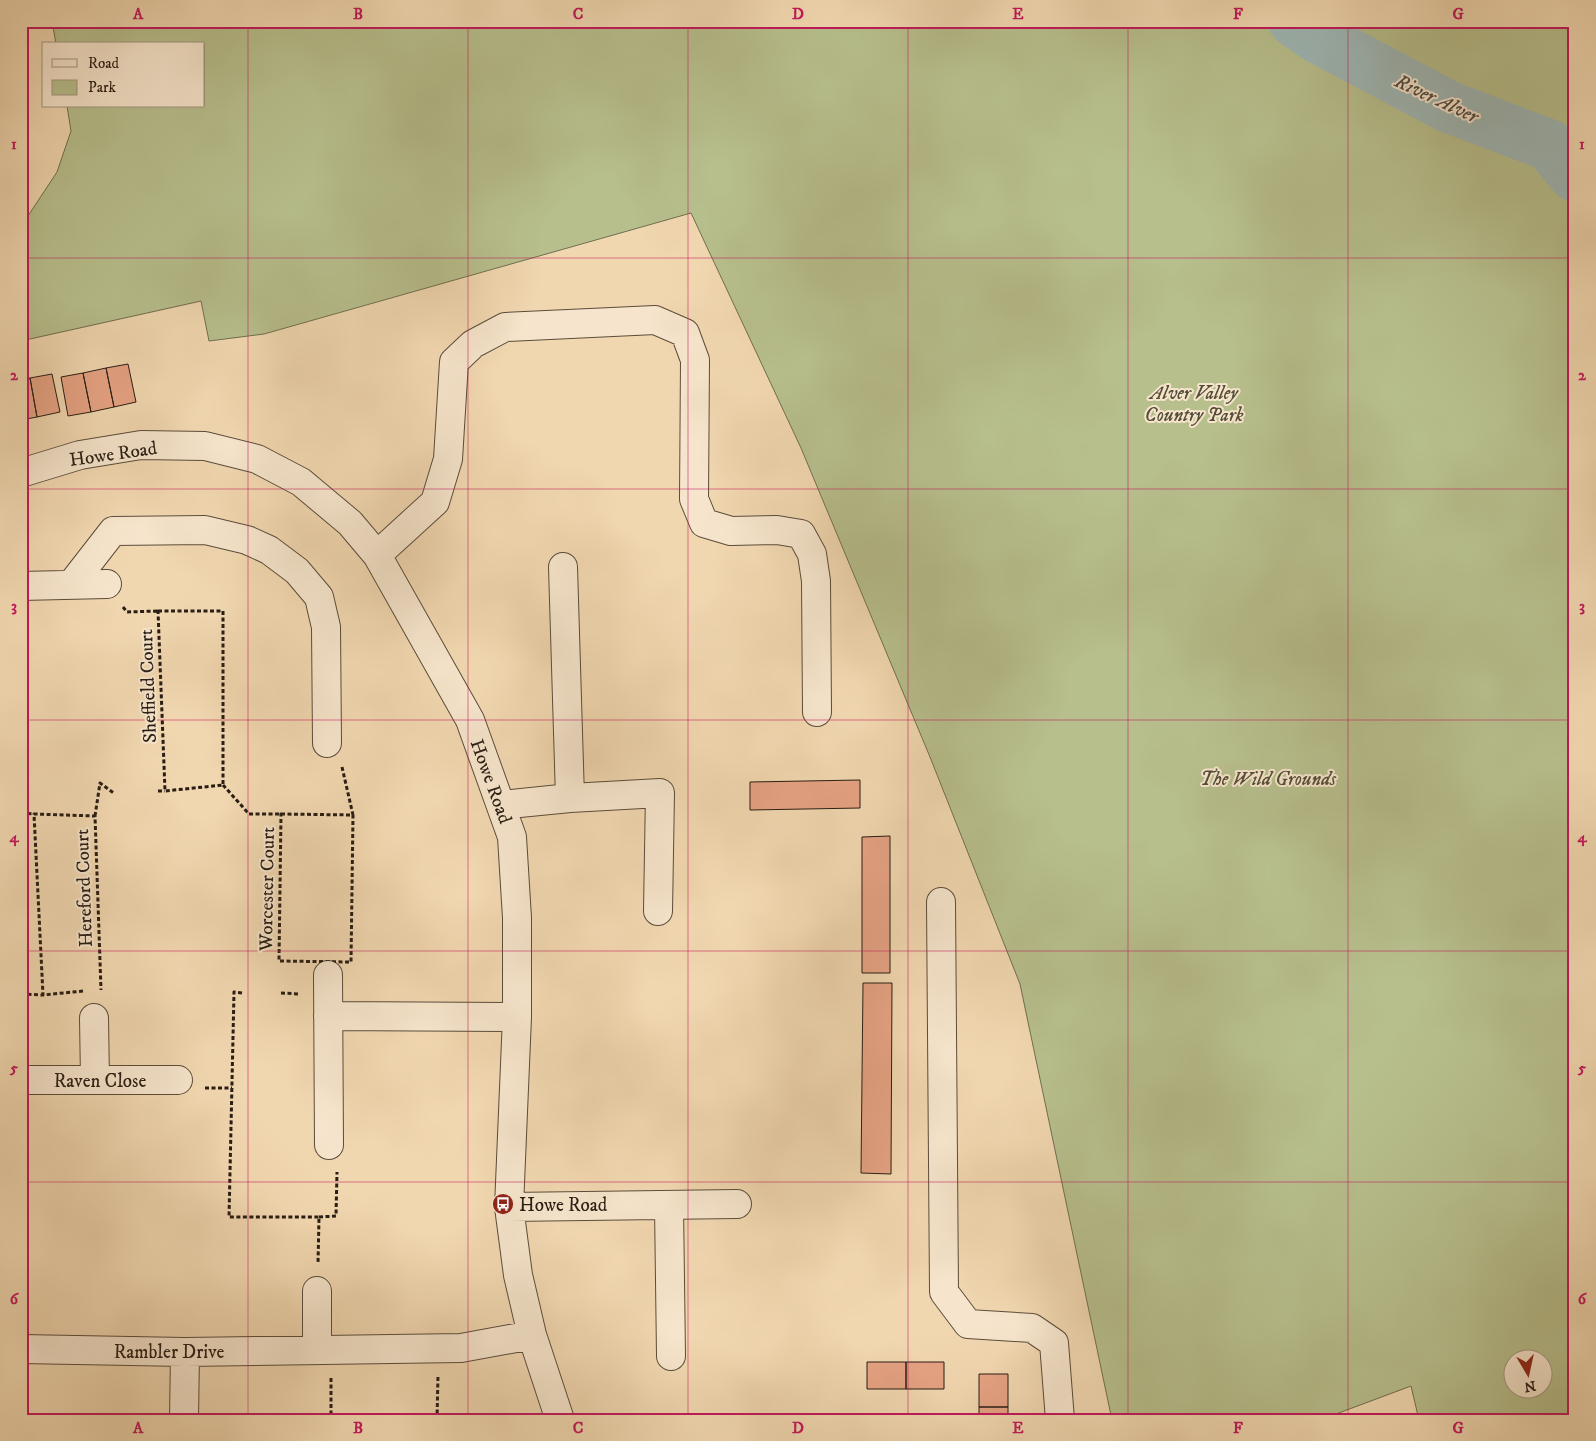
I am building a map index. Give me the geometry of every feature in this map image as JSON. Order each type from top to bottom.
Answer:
[{"type":"street","points":[[377,554],[435,502],[448,459],[454,362],[473,344],[505,327],[655,320],[685,333],[695,360],[694,499],[704,523],[731,531],[777,530],[801,534],[812,554],[816,581],[817,712]]},
{"type":"street","name":"Howe Road","points":[[21,473],[80,455],[141,445],[205,446],[257,459],[301,482],[350,523],[377,554],[470,720],[512,837],[517,918],[517,1017],[509,1207],[518,1274],[532,1335],[560,1420]]},
{"type":"street","points":[[71,585],[113,531],[205,530],[247,540],[269,550],[297,571],[319,597],[326,627],[327,743]]},
{"type":"street","points":[[563,567],[570,798]]},
{"type":"street","points":[[21,586],[107,584]]},
{"type":"street","points":[[501,805],[570,798],[660,793],[658,911]]},
{"type":"street","points":[[941,902],[944,1292],[968,1324],[1032,1328],[1054,1343],[1060,1420]]},
{"type":"street","points":[[328,975],[329,1145]]},
{"type":"street","points":[[328,1016],[517,1017]]},
{"type":"street","points":[[94,1018],[95,1080]]},
{"type":"street","name":"Raven Close","points":[[21,1080],[178,1080]]},
{"type":"street","points":[[509,1207],[737,1204]]},
{"type":"street","points":[[669,1205],[671,1356]]},
{"type":"street","points":[[318,1291],[324,1350]]},
{"type":"street","name":"Rambler Drive","points":[[21,1349],[184,1352],[461,1348],[532,1335]]},
{"type":"street","points":[[184,1352],[184,1420]]},
{"type":"path","name":"Sheffield Court","points":[[165,791],[158,611],[223,612],[222,785]]},
{"type":"path","points":[[327,743],[343,769],[353,815]]},
{"type":"path","points":[[95,816],[100,783],[115,794]]},
{"type":"path","points":[[158,791],[222,785],[249,814],[280,814]]},
{"type":"path","name":"Hereford Court","points":[[21,813],[95,816],[101,989],[43,995]]},
{"type":"path","points":[[21,994],[43,995],[34,814]]},
{"type":"path","name":"Worcester Court","points":[[280,814],[353,815],[351,962],[279,961],[280,814]]},
{"type":"path","points":[[242,993],[234,992],[229,1216],[336,1216],[337,1145],[329,1145]]},
{"type":"path","points":[[318,1217],[318,1291]]},
{"type":"path","points":[[437,1420],[439,1348]]},
{"type":"path","points":[[324,1350],[331,1420]]},
{"type":"green space","name":"The Wild Grounds","points":[[52,21],[1575,21],[1575,1420],[1419,1420],[1411,1386],[1320,1420],[1112,1420],[1020,984],[930,757],[801,448],[691,213],[264,334],[209,341],[201,301],[21,341],[21,224],[57,172],[71,131],[67,108],[205,108],[205,42],[56,42]]},
{"type":"building","points":[[128,364],[136,402],[114,407],[106,368]]},
{"type":"building","points":[[106,368],[114,407],[91,412],[83,373]]},
{"type":"building","points":[[83,373],[91,412],[68,416],[61,377]]},
{"type":"building","points":[[52,374],[60,412],[37,417],[30,378]]},
{"type":"building","points":[[30,378],[37,417],[21,420],[21,380]]},
{"type":"building","points":[[860,780],[860,808],[750,810],[750,782]]},
{"type":"building","points":[[890,836],[890,973],[862,973],[862,837]]},
{"type":"building","points":[[863,983],[892,983],[891,1174],[861,1173]]},
{"type":"building","points":[[867,1362],[906,1362],[906,1389],[867,1389]]},
{"type":"building","points":[[906,1362],[944,1362],[944,1389],[906,1389]]},
{"type":"building","points":[[979,1374],[1008,1374],[1008,1407],[979,1407]]},
{"type":"building","points":[[979,1407],[1008,1407],[1008,1420],[979,1420]]},
{"type":"waterway","name":"River Alver","points":[[1294,21],[1317,37],[1449,107],[1549,145],[1575,176]]},
{"type":"place","name":"Howe Road","points":[[503,1204]]},
{"type":"park label","name":"Alver Valley Country Park","points":[[1194,403]]}]
